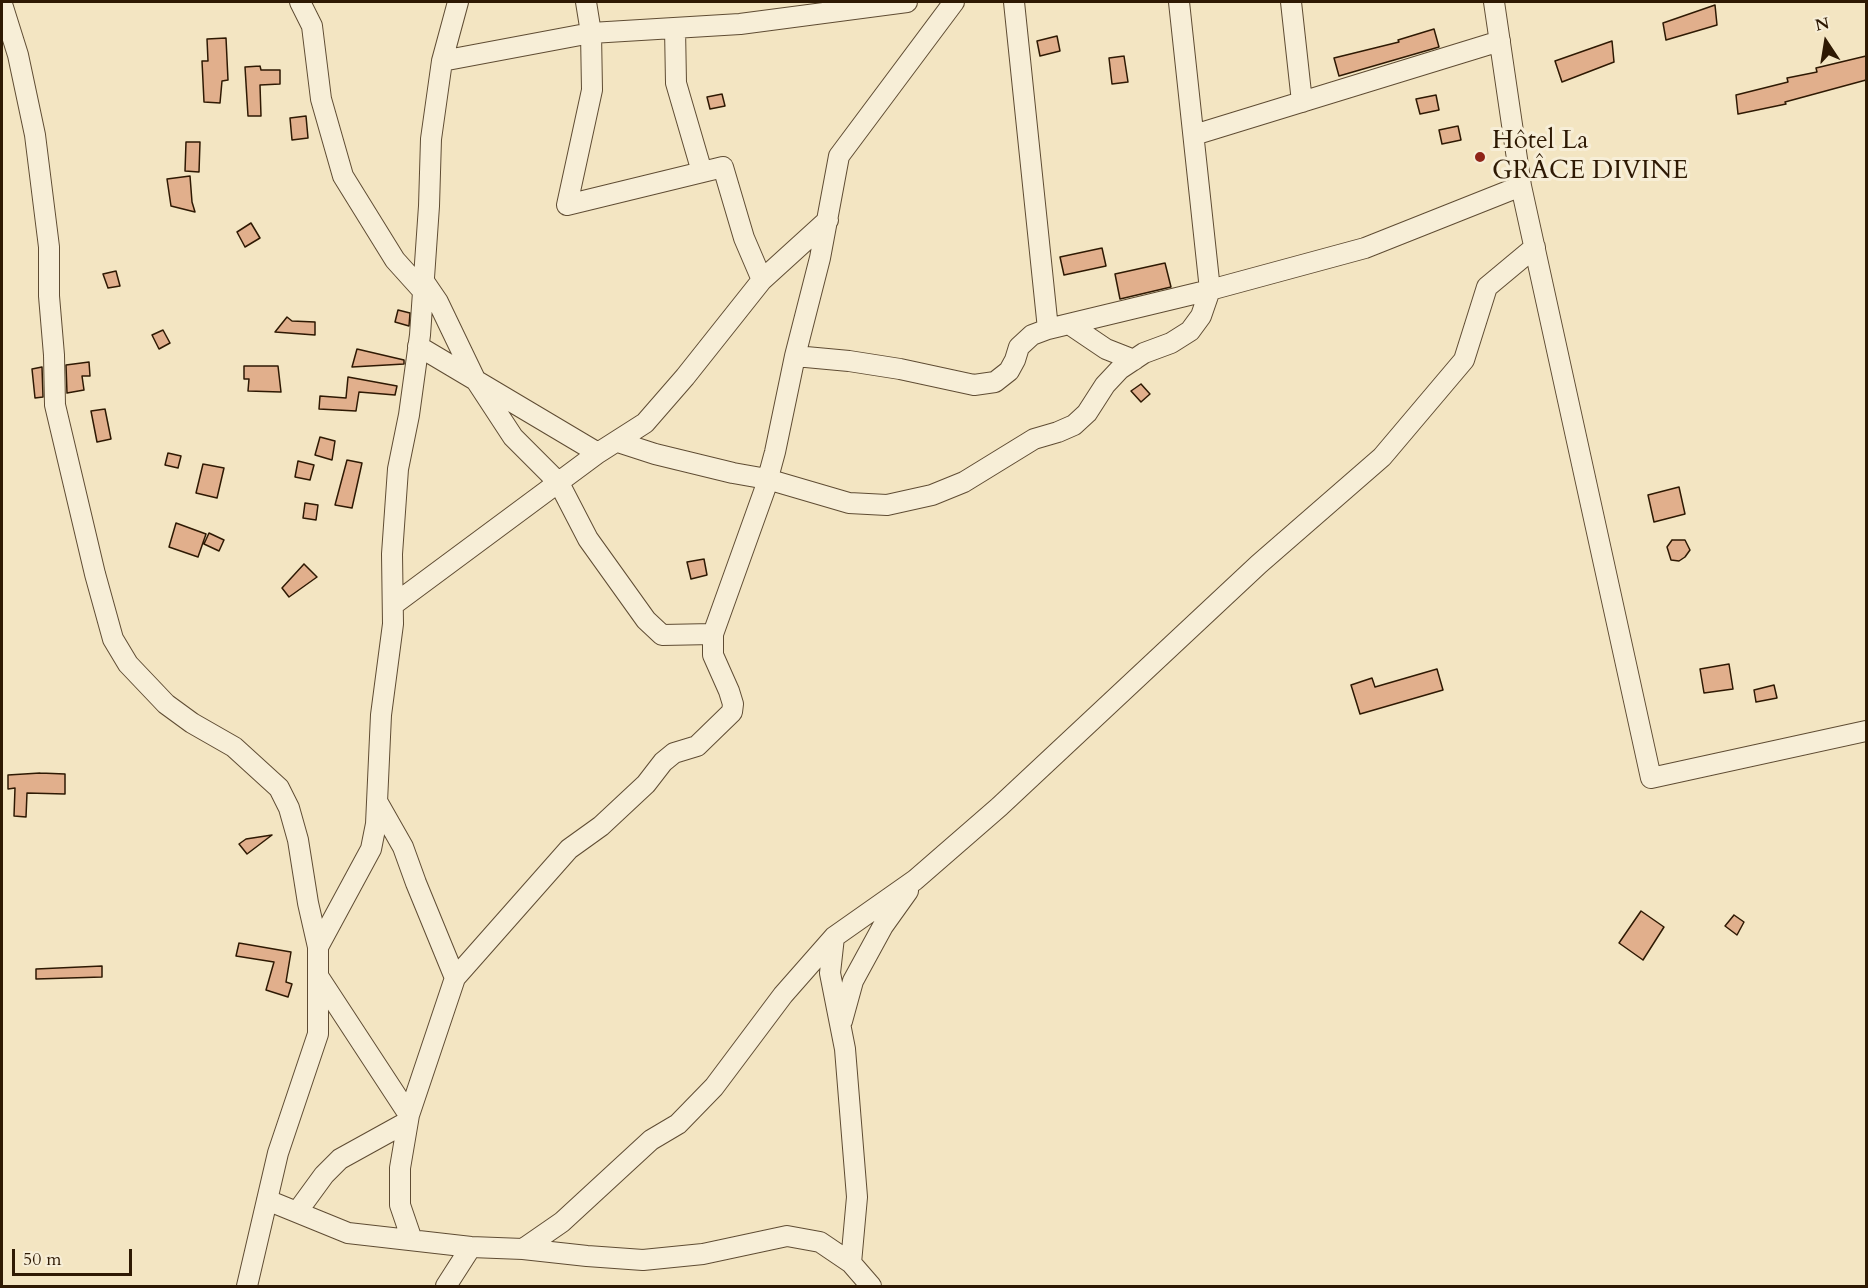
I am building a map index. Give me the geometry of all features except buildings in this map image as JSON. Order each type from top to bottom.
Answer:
[{"type":"street","points":[[300,2],[312,26],[321,99],[343,176],[395,260],[438,302],[475,379],[513,437],[559,483],[588,539],[646,620],[662,635],[713,634]]},
{"type":"street","points":[[318,947],[371,849],[378,803],[381,715],[393,624],[392,555],[398,469],[409,415],[418,346],[429,206],[431,139],[442,60],[458,2]]},
{"type":"street","points":[[586,2],[591,33],[592,90],[567,205],[723,167],[744,238],[762,280]]},
{"type":"street","points":[[442,60],[591,33],[740,24],[907,2]]},
{"type":"street","points":[[412,1240],[400,1205],[400,1168],[408,1118],[455,978],[569,849],[600,826],[646,784],[663,762],[675,753],[697,746],[732,712],[733,704],[713,656],[713,634],[767,479],[820,258],[838,156],[954,2]]},
{"type":"street","points":[[1014,2],[1048,329]]},
{"type":"street","points":[[618,442],[655,454],[767,479],[849,502],[888,505],[932,495],[964,482],[1034,439],[1074,425],[1088,413],[1105,385],[1120,369],[1144,353],[1171,343],[1190,331],[1201,316],[1210,290],[1179,2]]},
{"type":"street","points":[[1291,2],[1302,102]]},
{"type":"street","points":[[1494,2],[1521,186],[1651,778],[1866,730]]},
{"type":"street","points":[[2,4],[18,55],[35,135],[49,248],[49,296],[56,405],[95,574],[113,639],[128,664],[166,704],[192,723],[234,747],[279,788],[289,808],[298,840],[318,947],[318,1034],[278,1153],[247,1287]]},
{"type":"street","points":[[675,28],[676,83],[702,172]]},
{"type":"street","points":[[1194,135],[1500,41]]},
{"type":"street","points":[[795,356],[900,369],[974,386],[995,382],[1009,371],[1019,347],[1032,335],[1048,329],[1210,290],[1365,248],[1521,186]]},
{"type":"street","points":[[393,605],[598,453],[645,423],[730,322],[762,280],[828,220]]},
{"type":"street","points":[[523,1249],[562,1222],[651,1140],[678,1124],[714,1087],[783,995],[834,937],[915,879],[999,807],[1259,564],[1382,458],[1464,360],[1487,287],[1535,247]]},
{"type":"street","points":[[1069,324],[1106,349],[1134,360]]},
{"type":"street","points":[[418,346],[598,453]]},
{"type":"street","points":[[378,803],[403,846],[455,978]]},
{"type":"street","points":[[840,1027],[853,981],[883,926],[915,879]]},
{"type":"street","points":[[834,937],[830,973],[845,1049],[857,1197],[851,1263]]},
{"type":"street","points":[[318,976],[408,1118]]},
{"type":"street","points":[[297,1212],[324,1175],[340,1159],[408,1118]]},
{"type":"street","points":[[267,1200],[348,1233],[587,1257],[643,1260],[703,1254],[788,1236],[820,1242],[851,1263],[871,1287]]},
{"type":"street","points":[[446,1287],[471,1247]]},
{"type":"place","name":"Hôtel La GRÂCE DIVINE","points":[[1480,157]]}]
